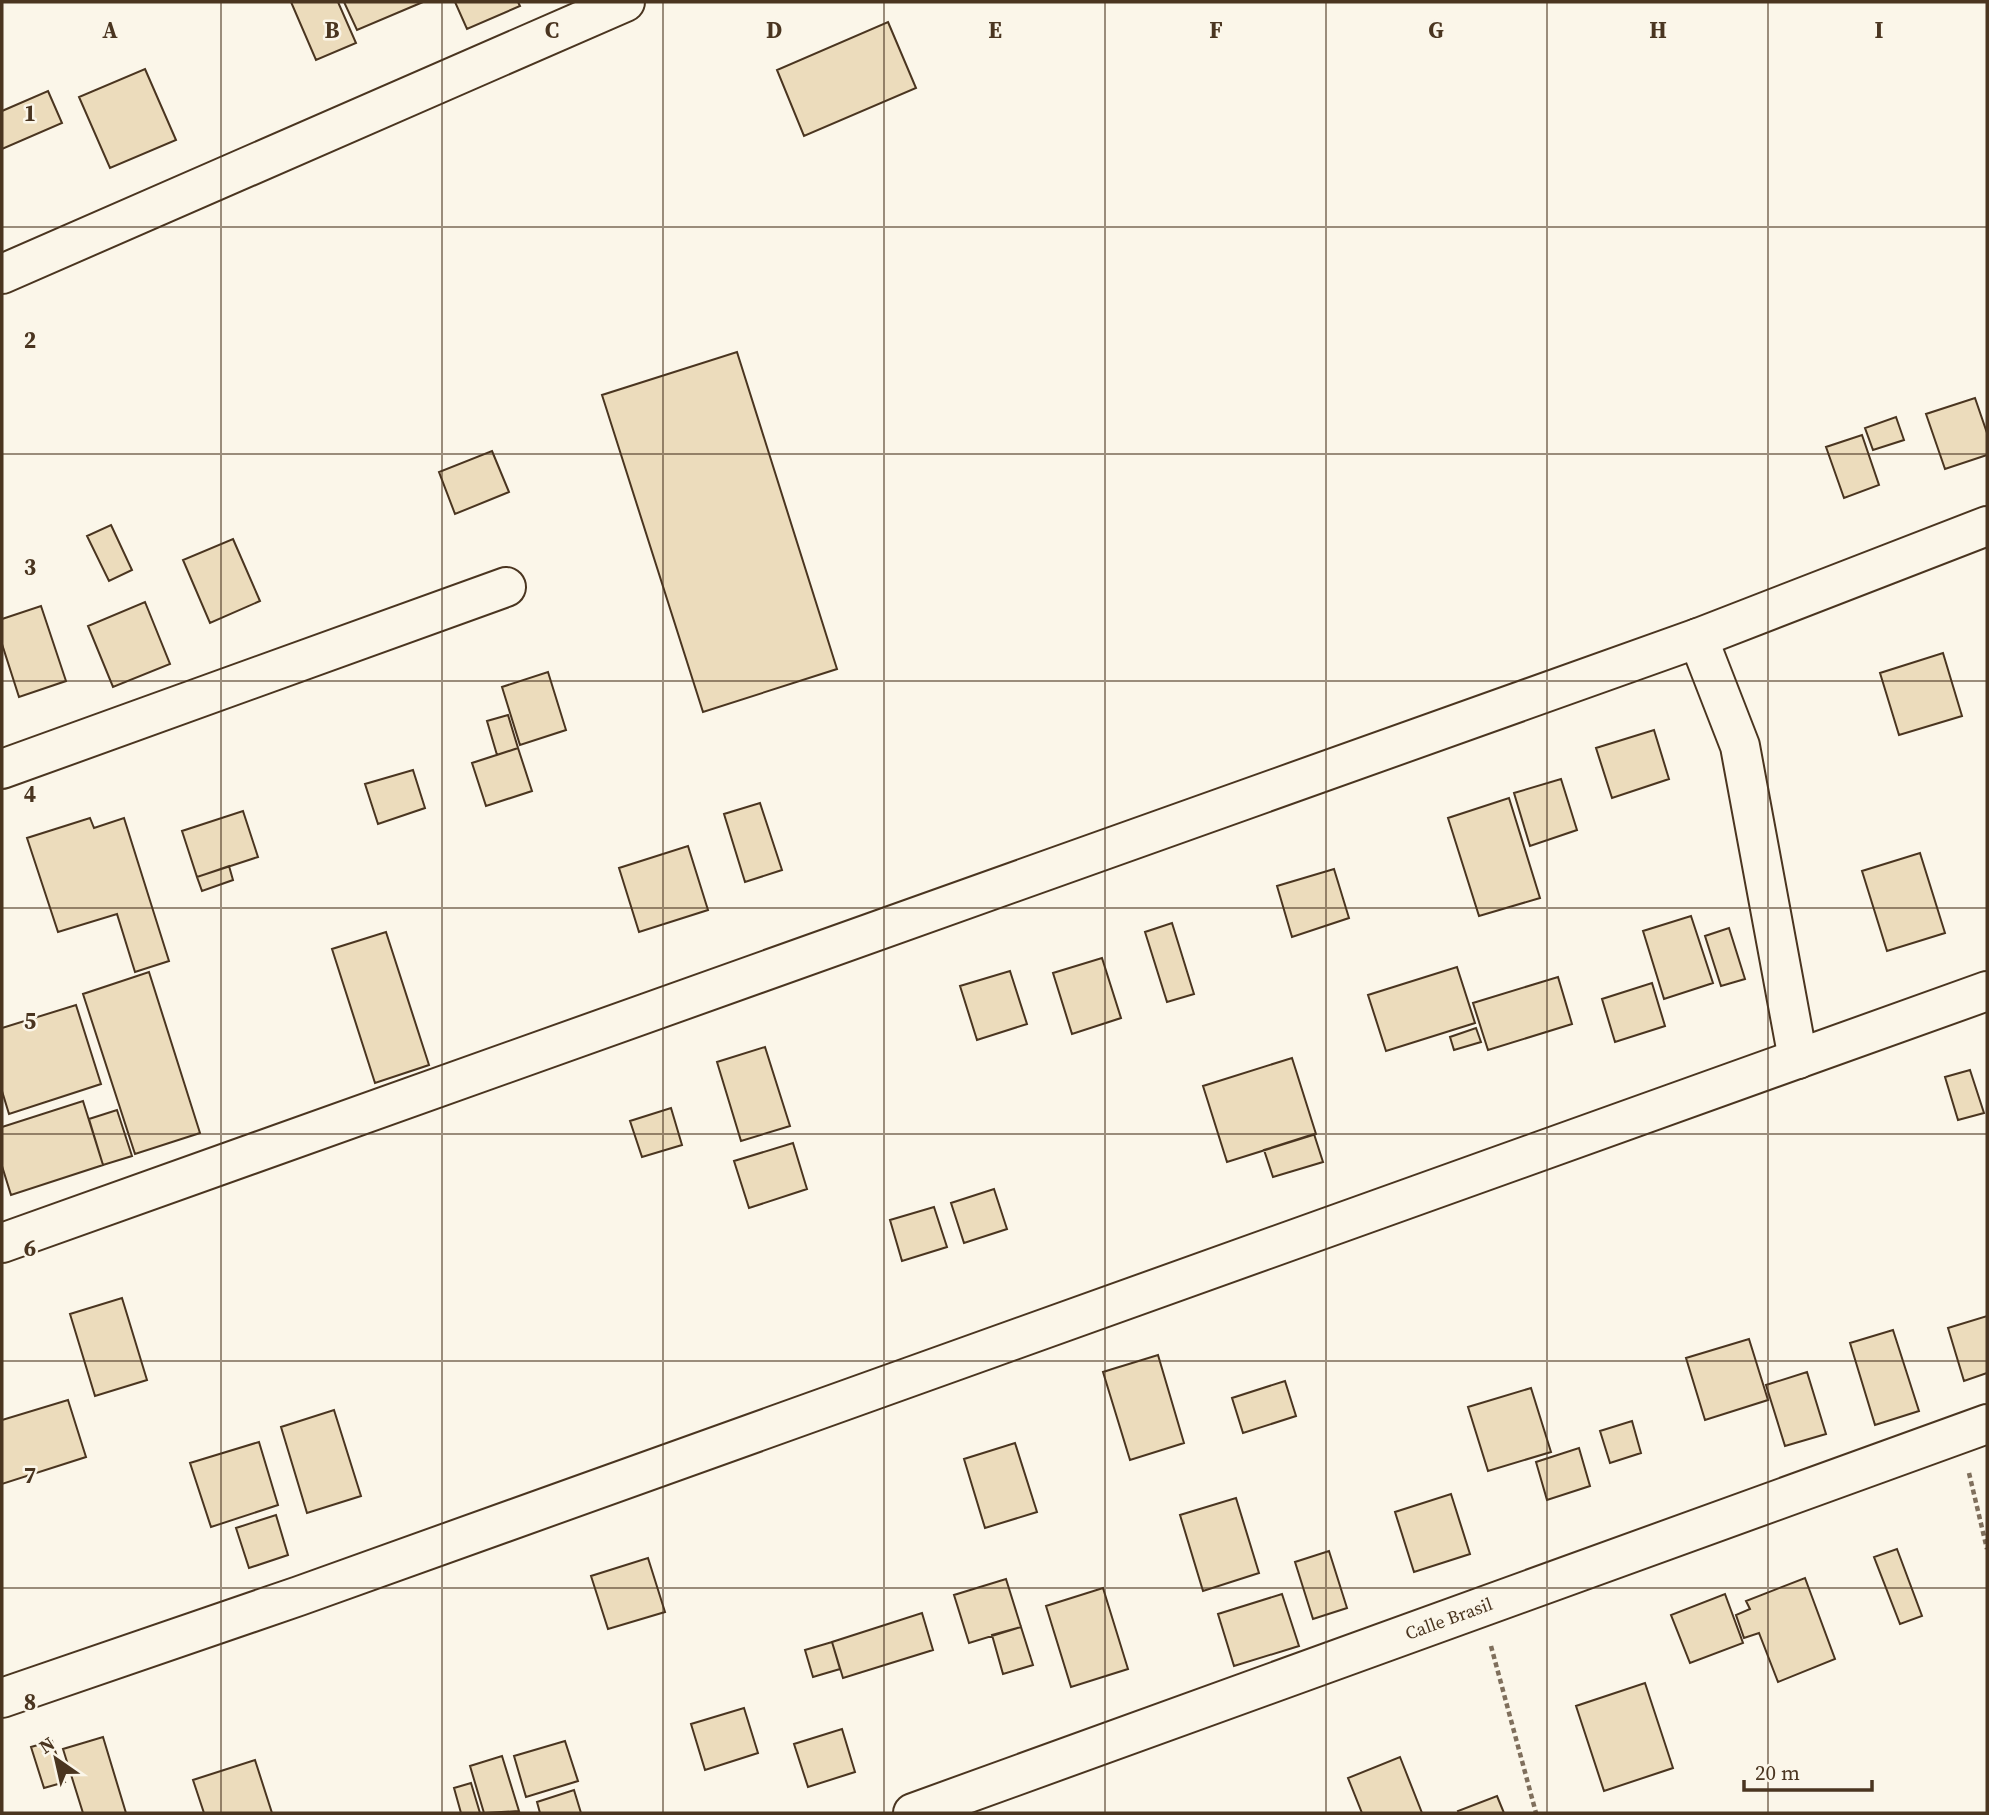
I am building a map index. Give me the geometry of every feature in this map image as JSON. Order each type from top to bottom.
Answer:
[{"type":"street","points":[[2,274],[625,2]]},
{"type":"street","points":[[2,1243],[1698,638],[1987,526]]},
{"type":"street","points":[[2,769],[506,587]]},
{"type":"street","points":[[1698,638],[1740,747],[1798,1059]]},
{"type":"street","points":[[4,1690],[299,1596],[1987,991]]},
{"type":"street","name":"Calle Brasil","points":[[913,1813],[1974,1429]]},
{"type":"path","points":[[1974,1429],[1987,1549]]},
{"type":"path","points":[[1480,1608],[1536,1813]]},
{"type":"building","points":[[291,2],[338,2],[356,43],[316,60]]},
{"type":"building","points":[[344,2],[423,2],[357,30]]},
{"type":"building","points":[[455,2],[518,2],[520,6],[467,29]]},
{"type":"building","points":[[888,22],[916,88],[804,136],[777,70]]},
{"type":"building","points":[[145,69],[176,140],[110,168],[79,97]]},
{"type":"building","points":[[48,91],[62,123],[2,149],[2,111]]},
{"type":"building","points":[[737,352],[837,669],[703,712],[602,395]]},
{"type":"building","points":[[1975,398],[1987,433],[1987,455],[1945,469],[1926,414]]},
{"type":"building","points":[[1896,417],[1904,440],[1873,450],[1865,428]]},
{"type":"building","points":[[1862,435],[1879,485],[1844,498],[1826,447]]},
{"type":"building","points":[[492,451],[509,492],[455,514],[439,472]]},
{"type":"building","points":[[111,525],[132,570],[109,581],[87,536]]},
{"type":"building","points":[[233,539],[260,601],[210,623],[183,560]]},
{"type":"building","points":[[145,602],[170,664],[113,687],[88,626]]},
{"type":"building","points":[[41,606],[66,681],[19,697],[2,644],[2,619]]},
{"type":"building","points":[[1943,653],[1962,716],[1899,735],[1880,673]]},
{"type":"building","points":[[548,672],[566,730],[520,745],[502,687]]},
{"type":"building","points":[[508,715],[518,748],[497,755],[487,721]]},
{"type":"building","points":[[1654,730],[1669,779],[1612,798],[1596,748]]},
{"type":"building","points":[[518,748],[532,791],[486,806],[472,763]]},
{"type":"building","points":[[413,770],[425,808],[378,824],[365,784]]},
{"type":"building","points":[[1561,779],[1577,830],[1530,846],[1514,793]]},
{"type":"building","points":[[1509,798],[1540,898],[1479,916],[1448,818]]},
{"type":"building","points":[[760,803],[782,870],[745,882],[724,814]]},
{"type":"building","points":[[243,811],[258,857],[197,877],[182,831]]},
{"type":"building","points":[[90,818],[94,828],[124,818],[169,961],[135,972],[117,914],[58,932],[27,838]]},
{"type":"building","points":[[688,846],[708,910],[639,932],[619,868]]},
{"type":"building","points":[[1920,853],[1945,933],[1887,951],[1862,871]]},
{"type":"building","points":[[229,866],[233,880],[202,891],[197,877]]},
{"type":"building","points":[[1334,869],[1349,918],[1292,937],[1277,886]]},
{"type":"building","points":[[1691,916],[1713,983],[1664,999],[1643,931]]},
{"type":"building","points":[[1172,923],[1194,994],[1167,1002],[1145,932]]},
{"type":"building","points":[[1729,928],[1745,979],[1721,986],[1705,936]]},
{"type":"building","points":[[386,932],[429,1065],[375,1083],[332,949]]},
{"type":"building","points":[[1102,958],[1121,1018],[1072,1034],[1053,973]]},
{"type":"building","points":[[1457,967],[1475,1023],[1386,1051],[1368,995]]},
{"type":"building","points":[[1010,971],[1027,1024],[977,1040],[960,986]]},
{"type":"building","points":[[149,972],[200,1133],[135,1154],[83,994]]},
{"type":"building","points":[[1558,977],[1572,1024],[1488,1050],[1473,1003]]},
{"type":"building","points":[[1652,983],[1665,1026],[1615,1042],[1602,999]]},
{"type":"building","points":[[76,1005],[101,1084],[9,1114],[2,1091],[2,1028]]},
{"type":"building","points":[[1476,1028],[1481,1042],[1454,1050],[1450,1037]]},
{"type":"building","points":[[765,1047],[790,1126],[741,1141],[717,1062]]},
{"type":"building","points":[[1292,1058],[1316,1134],[1227,1162],[1203,1086]]},
{"type":"building","points":[[1970,1070],[1984,1113],[1958,1120],[1945,1077]]},
{"type":"building","points":[[83,1101],[103,1165],[11,1195],[2,1166],[2,1127]]},
{"type":"building","points":[[671,1108],[682,1145],[642,1157],[630,1121]]},
{"type":"building","points":[[117,1110],[132,1156],[103,1165],[89,1119]]},
{"type":"building","points":[[1314,1134],[1323,1162],[1273,1177],[1264,1150]]},
{"type":"building","points":[[793,1143],[807,1189],[749,1208],[734,1161]]},
{"type":"building","points":[[994,1189],[1007,1229],[964,1243],[951,1203]]},
{"type":"building","points":[[934,1207],[947,1247],[902,1261],[890,1220]]},
{"type":"building","points":[[122,1298],[147,1380],[95,1396],[70,1314]]},
{"type":"building","points":[[1987,1316],[1987,1373],[1964,1381],[1948,1328]]},
{"type":"building","points":[[1893,1330],[1919,1411],[1875,1425],[1850,1343]]},
{"type":"building","points":[[1749,1339],[1768,1400],[1705,1420],[1686,1358]]},
{"type":"building","points":[[1158,1355],[1184,1443],[1130,1460],[1103,1372]]},
{"type":"building","points":[[1807,1372],[1826,1434],[1785,1446],[1766,1385]]},
{"type":"building","points":[[1285,1381],[1296,1416],[1243,1433],[1232,1398]]},
{"type":"building","points":[[1531,1388],[1551,1452],[1488,1471],[1468,1407]]},
{"type":"building","points":[[68,1400],[86,1457],[2,1484],[2,1420]]},
{"type":"building","points":[[334,1410],[361,1496],[307,1513],[281,1427]]},
{"type":"building","points":[[1632,1421],[1641,1453],[1610,1463],[1600,1431]]},
{"type":"building","points":[[259,1442],[278,1505],[211,1527],[190,1463]]},
{"type":"building","points":[[1015,1443],[1037,1512],[985,1528],[964,1459]]},
{"type":"building","points":[[1579,1448],[1590,1486],[1547,1500],[1536,1462]]},
{"type":"building","points":[[1451,1494],[1470,1554],[1414,1572],[1395,1512]]},
{"type":"building","points":[[1236,1498],[1259,1573],[1203,1591],[1180,1515]]},
{"type":"building","points":[[276,1515],[288,1555],[249,1568],[236,1528]]},
{"type":"building","points":[[1897,1549],[1922,1616],[1900,1624],[1874,1557]]},
{"type":"building","points":[[1329,1551],[1347,1608],[1313,1619],[1295,1562]]},
{"type":"building","points":[[648,1558],[665,1612],[608,1629],[591,1576]]},
{"type":"building","points":[[1805,1578],[1835,1659],[1778,1682],[1759,1633],[1744,1638],[1736,1615],[1750,1609],[1746,1601]]},
{"type":"building","points":[[1006,1579],[1021,1627],[969,1643],[954,1595]]},
{"type":"building","points":[[1103,1588],[1128,1669],[1071,1687],[1046,1606]]},
{"type":"building","points":[[1282,1594],[1299,1646],[1234,1666],[1218,1614]]},
{"type":"building","points":[[1725,1594],[1743,1643],[1690,1663],[1671,1615]]},
{"type":"building","points":[[922,1613],[933,1650],[843,1678],[832,1642]]},
{"type":"building","points":[[1021,1627],[1033,1665],[1003,1674],[992,1635]]},
{"type":"building","points":[[832,1642],[840,1669],[813,1677],[805,1650]]},
{"type":"building","points":[[1645,1683],[1673,1768],[1604,1791],[1576,1706]]},
{"type":"building","points":[[744,1708],[758,1753],[705,1770],[691,1724]]},
{"type":"building","points":[[842,1729],[855,1772],[808,1787],[794,1744]]},
{"type":"building","points":[[103,1737],[126,1813],[83,1813],[63,1749]]},
{"type":"building","points":[[52,1741],[65,1782],[44,1788],[31,1747]]},
{"type":"building","points":[[565,1741],[578,1781],[526,1797],[514,1756]]},
{"type":"building","points":[[502,1756],[519,1811],[484,1813],[470,1766]]},
{"type":"building","points":[[1400,1757],[1422,1813],[1362,1813],[1348,1778]]},
{"type":"building","points":[[255,1760],[272,1813],[204,1813],[193,1780]]},
{"type":"building","points":[[471,1783],[480,1813],[461,1813],[454,1788]]},
{"type":"building","points":[[574,1790],[581,1813],[540,1813],[537,1802]]},
{"type":"building","points":[[1497,1796],[1504,1813],[1458,1811]]}]
